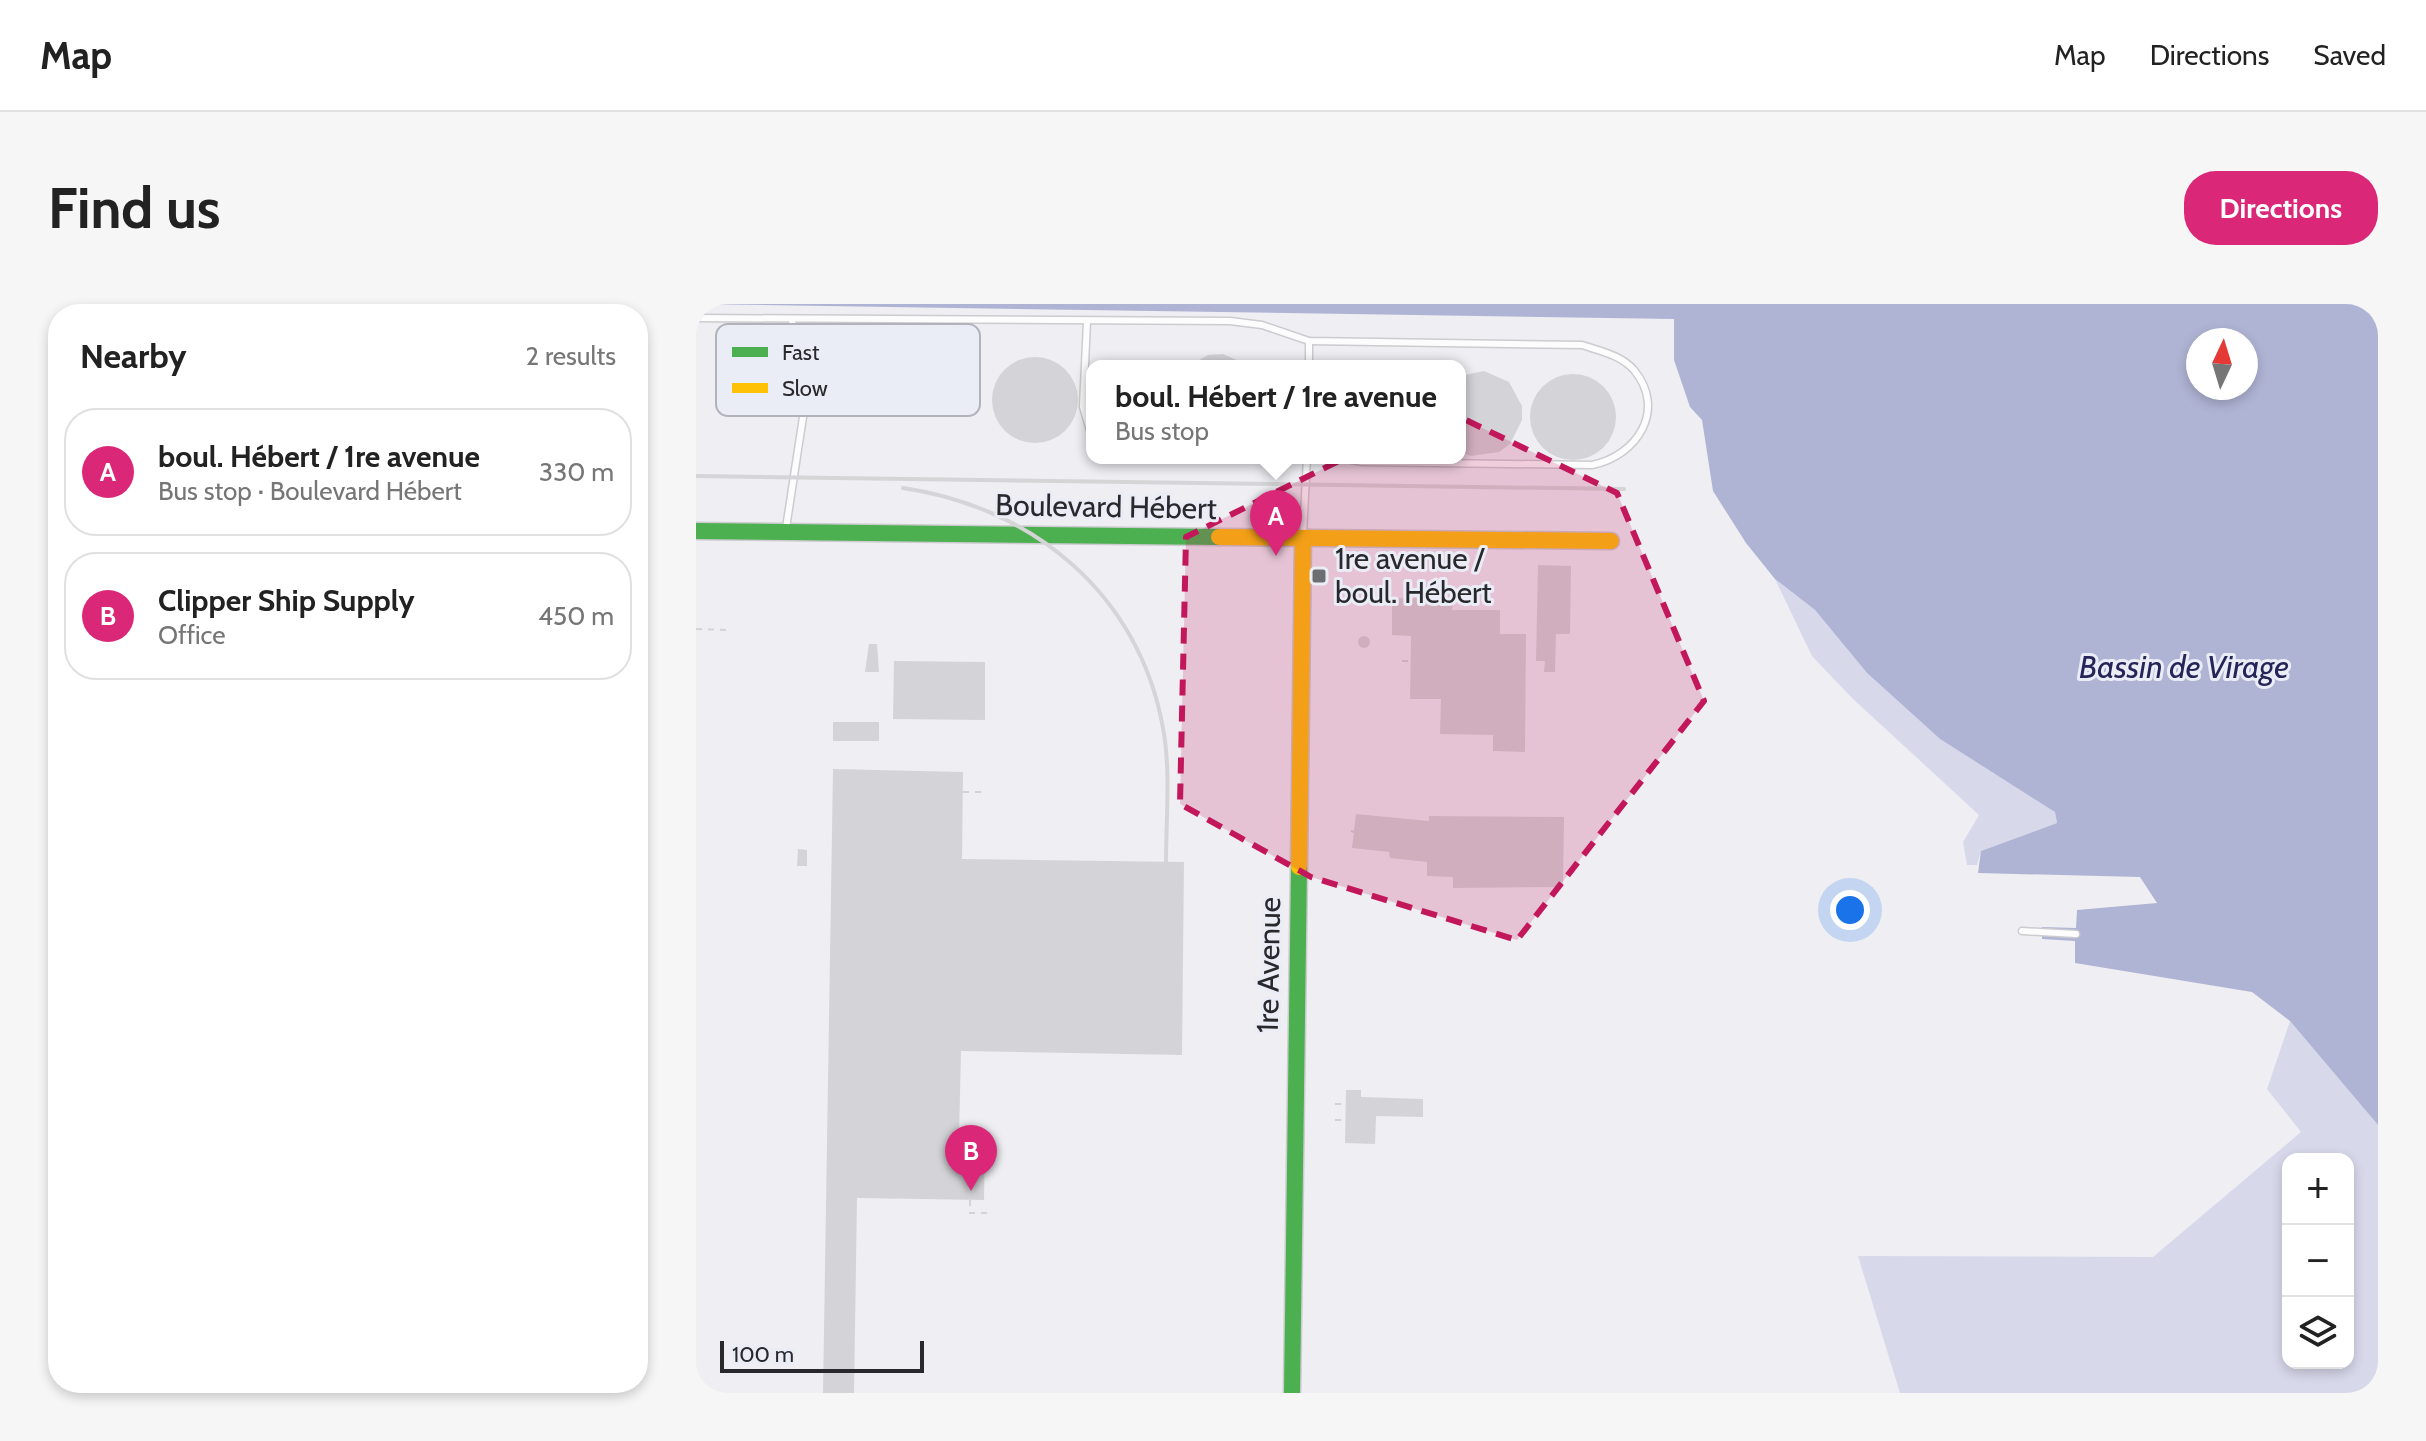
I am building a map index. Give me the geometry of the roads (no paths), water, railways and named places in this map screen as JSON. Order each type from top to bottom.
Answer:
[{"type":"street","name":"Boulevard Hébert","points":[[696,531],[1611,541]]},
{"type":"street","name":"1re Avenue","points":[[1292,1393],[1303,538]]},
{"type":"lane","points":[[696,318],[1230,321],[1262,325],[1309,341],[1582,345],[1612,355],[1633,370],[1647,405],[1639,438],[1627,452],[1611,462],[1592,465],[1466,463]]},
{"type":"lane","points":[[792,319],[792,324]]},
{"type":"lane","points":[[1086,417],[1083,407],[1087,322]]},
{"type":"lane","points":[[1309,341],[1309,360]]},
{"type":"lane","points":[[786,532],[803,416]]},
{"type":"lane","points":[[1303,538],[1307,464]]},
{"type":"lane","points":[[2022,931],[2076,934]]},
{"type":"water","name":"Bassin de Virage","points":[[696,304],[2378,304],[2378,1125],[2290,1021],[2252,992],[2075,963],[2075,941],[2042,939],[2042,927],[2076,928],[2077,910],[2157,903],[2140,877],[1978,873],[1981,851],[2057,823],[2055,812],[1940,739],[1867,673],[1815,610],[1775,579],[1746,543],[1713,491],[1702,420],[1690,407],[1674,360],[1674,319]]},
{"type":"railway","points":[[696,476],[1624,489]]},
{"type":"railway","points":[[903,488],[951,498],[995,515],[1036,537],[1073,565],[1104,598],[1131,637],[1150,680],[1163,728],[1167,778],[1166,862]]},
{"type":"place","name":"boul. Hébert / 1re avenue","points":[[1276,556]]},
{"type":"place","name":"1re avenue / boul. Hébert","points":[[1319,576]]},
{"type":"place","name":"Clipper Ship Supply","points":[[971,1191]]}]
